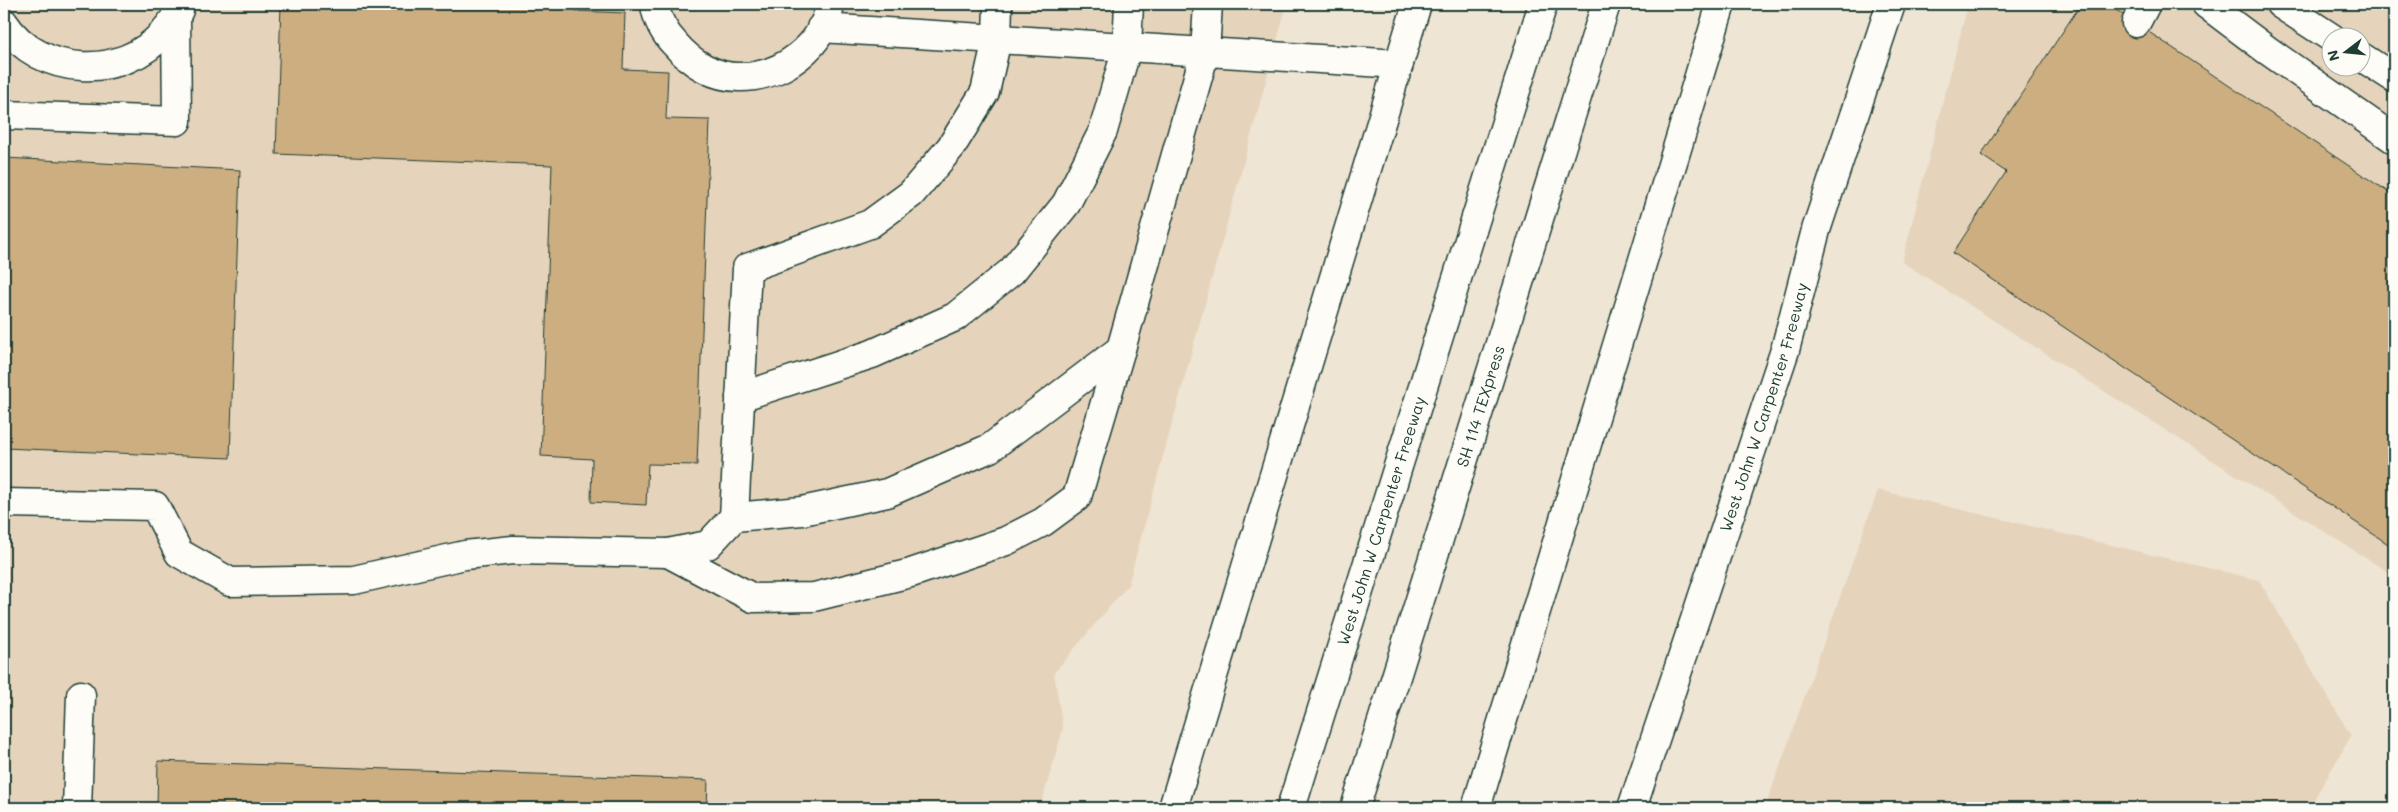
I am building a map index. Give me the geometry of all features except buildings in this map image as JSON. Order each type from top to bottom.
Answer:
[{"type":"main road","points":[[655,4],[666,35],[686,57],[712,72],[740,78],[769,73],[795,60],[816,40],[826,16],[996,39],[1399,64]]},
{"type":"main road","points":[[4,503],[155,506],[179,553],[230,582],[354,580],[464,555],[513,550],[668,553],[708,545],[734,517],[747,268],[870,224],[911,194],[951,147],[985,92],[996,39],[998,4]]},
{"type":"main road","points":[[740,397],[872,354],[955,317],[1012,271],[1066,204],[1103,131],[1127,48],[1128,4]]},
{"type":"main road","points":[[668,553],[753,598],[814,596],[911,573],[1006,541],[1043,522],[1076,496],[1121,349],[1205,52],[1208,4]]},
{"type":"main road","points":[[1173,808],[1417,4]]},
{"type":"main road","name":"West John W Carpenter Freeway","points":[[1291,808],[1543,4]]},
{"type":"main road","name":"SH 114 TEXpress","points":[[1355,808],[1606,4]]},
{"type":"main road","points":[[1476,808],[1721,4]]},
{"type":"main road","name":"West John W Carpenter Freeway","points":[[1632,808],[1785,350],[1816,230],[1891,4]]},
{"type":"main road","points":[[2206,4],[2266,50],[2394,139]]},
{"type":"main road","points":[[2280,4],[2320,30]]},
{"type":"main road","points":[[4,23],[28,48],[59,64],[93,68],[126,60],[155,43],[179,10]]},
{"type":"main road","points":[[4,114],[177,121],[179,10]]},
{"type":"main road","points":[[2370,62],[2394,78]]},
{"type":"main road","points":[[734,517],[802,511],[887,493],[990,448],[1121,349]]},
{"type":"main road","points":[[77,808],[81,695]]},
{"type":"main road","points":[[1351,808],[1370,758]]},
{"type":"shaded area","points":[[4,4],[1287,4],[1128,585],[1054,673],[1063,729],[1040,808],[4,808]]},
{"type":"shaded area","points":[[1968,4],[2394,4],[2394,576],[1902,262]]},
{"type":"shaded area","points":[[1878,490],[2259,580],[2351,736],[2309,808],[1765,808]]}]
